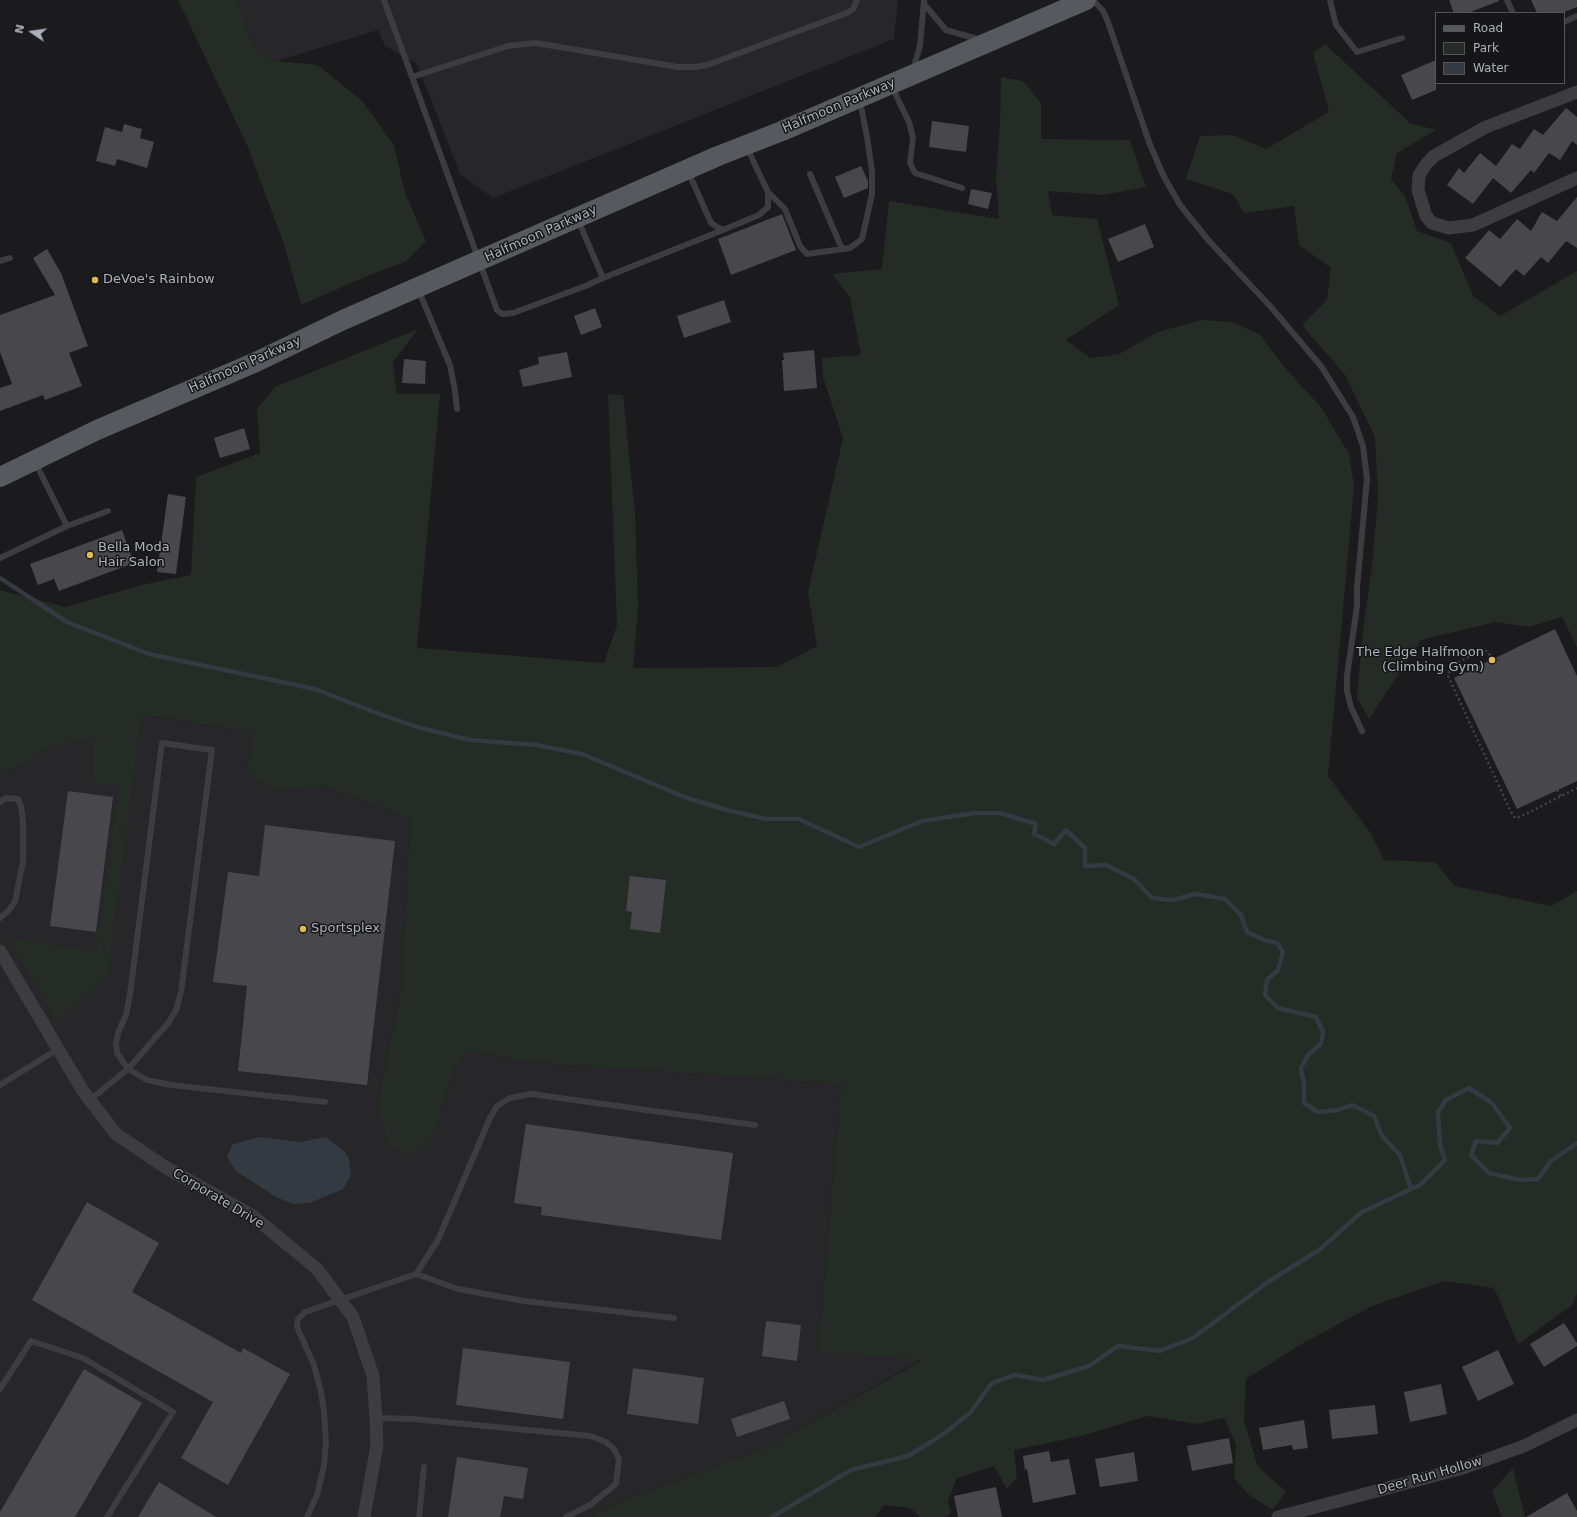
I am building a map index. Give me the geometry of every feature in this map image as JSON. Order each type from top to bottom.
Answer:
[{"type":"main road","name":"Halfmoon Parkway","points":[[0,477],[97,430],[256,362],[343,320],[745,145],[1086,0]]},
{"type":"street","points":[[1577,92],[1486,127],[1434,156],[1426,163],[1419,175],[1418,190],[1426,216],[1432,223],[1449,228],[1473,225],[1577,178]]},
{"type":"street","name":"Corporate Drive","points":[[0,951],[83,1090],[116,1134],[165,1167],[253,1216],[317,1268],[353,1317],[373,1376],[376,1418],[377,1445],[364,1517]]},
{"type":"street","name":"Deer Run Hollow","points":[[1278,1517],[1463,1468],[1524,1446],[1577,1420]]},
{"type":"lane","points":[[384,0],[497,310],[502,314],[506,315],[513,313],[588,286],[603,278],[760,215],[768,207],[768,192]]},
{"type":"lane","points":[[412,77],[508,46],[536,43],[678,67],[696,67],[707,65],[848,13],[853,9],[857,0]]},
{"type":"lane","points":[[1093,0],[1103,10],[1149,142],[1163,175],[1180,205],[1209,241],[1270,306],[1321,366],[1353,417],[1363,446],[1367,478],[1357,588],[1357,606],[1347,676],[1347,691],[1351,707],[1362,731]]},
{"type":"lane","points":[[1330,0],[1336,25],[1356,52],[1402,38]]},
{"type":"lane","points":[[1507,0],[1513,12]]},
{"type":"lane","points":[[924,2],[946,30],[988,42]]},
{"type":"lane","points":[[912,75],[920,46],[924,2]]},
{"type":"lane","points":[[1565,22],[1577,16]]},
{"type":"lane","points":[[890,84],[909,122],[913,138],[910,163],[915,173],[962,188]]},
{"type":"lane","points":[[745,145],[768,192],[785,209],[800,246],[807,254],[850,248],[862,239],[872,194],[872,171],[859,97]]},
{"type":"lane","points":[[687,170],[711,223],[716,228],[723,230]]},
{"type":"lane","points":[[810,174],[842,249]]},
{"type":"lane","points":[[577,218],[603,278]]},
{"type":"lane","points":[[0,261],[10,258]]},
{"type":"lane","points":[[417,288],[450,365],[457,408]]},
{"type":"lane","points":[[34,461],[67,526]]},
{"type":"lane","points":[[0,558],[67,526],[108,511]]},
{"type":"lane","points":[[90,1100],[128,1069],[169,1022],[176,1010],[181,992],[212,750],[162,742],[130,994],[126,1015],[118,1033],[116,1044],[117,1053],[128,1069],[147,1080],[171,1085],[325,1102]]},
{"type":"lane","points":[[0,802],[6,798],[18,799],[21,806],[23,822],[23,861],[15,902],[0,918]]},
{"type":"lane","points":[[0,1085],[58,1049]]},
{"type":"lane","points":[[307,1517],[316,1495],[324,1466],[326,1442],[321,1392],[314,1365],[297,1327],[297,1322],[300,1316],[305,1312],[416,1274],[438,1240],[490,1118],[497,1106],[510,1098],[531,1094],[755,1125]]},
{"type":"lane","points":[[416,1274],[458,1289],[524,1301],[674,1318]]},
{"type":"lane","points":[[0,1389],[31,1341],[83,1358],[173,1412],[107,1517]]},
{"type":"lane","points":[[376,1418],[413,1419],[590,1436],[606,1442],[614,1449],[619,1459],[616,1484],[590,1504],[566,1517]]},
{"type":"lane","points":[[419,1517],[424,1467]]},
{"type":"path","points":[[1492,660],[1489,653],[1484,650],[1456,663],[1450,669],[1448,676],[1511,812],[1515,818],[1522,816],[1577,788]]},
{"type":"path","points":[[1557,790],[1561,796]]},
{"type":"shaded area","points":[[236,0],[898,0],[894,39],[493,198],[460,174],[417,64],[385,46],[378,30],[277,61],[256,51]]},
{"type":"shaded area","points":[[142,714],[253,732],[247,771],[272,791],[324,786],[410,819],[401,989],[377,1105],[436,1130],[454,1068],[469,1050],[526,1062],[841,1084],[818,1350],[922,1359],[768,1447],[622,1501],[592,1517],[0,1517],[0,778],[50,747],[94,737]]},
{"type":"green space","points":[[178,0],[236,0],[256,51],[277,61],[318,65],[363,102],[394,145],[405,193],[426,241],[405,262],[372,274],[301,305],[285,247],[247,145]]},
{"type":"green space","points":[[1325,44],[1410,123],[1436,130],[1397,153],[1391,179],[1405,196],[1417,231],[1451,243],[1473,296],[1500,316],[1577,271],[1577,648],[1562,617],[1529,627],[1496,622],[1421,640],[1369,719],[1357,698],[1362,638],[1372,566],[1378,497],[1375,437],[1345,375],[1302,325],[1327,300],[1331,268],[1299,245],[1294,206],[1244,213],[1233,194],[1186,179],[1200,136],[1233,135],[1266,149],[1329,112],[1313,53]]},
{"type":"green space","points":[[1001,77],[1023,81],[1041,103],[1041,139],[1130,140],[1146,187],[1103,195],[1048,191],[1052,215],[1097,219],[1119,305],[1066,340],[1091,358],[1119,354],[1158,332],[1201,320],[1232,322],[1259,334],[1286,369],[1321,407],[1349,454],[1354,486],[1328,776],[1370,832],[1384,860],[1435,862],[1455,886],[1551,906],[1577,891],[1577,1294],[1571,1306],[1518,1344],[1494,1288],[1444,1281],[1372,1306],[1300,1345],[1246,1379],[1244,1421],[1258,1467],[1286,1491],[1273,1510],[1249,1495],[1234,1478],[1236,1445],[1224,1418],[1197,1424],[1148,1416],[1077,1437],[1014,1450],[1017,1477],[1007,1489],[994,1466],[957,1478],[948,1501],[951,1513],[946,1517],[920,1517],[910,1508],[884,1505],[875,1517],[592,1517],[622,1501],[768,1447],[922,1360],[818,1351],[841,1084],[526,1062],[469,1050],[454,1068],[436,1130],[423,1148],[409,1155],[388,1144],[377,1105],[401,989],[410,819],[324,786],[272,791],[247,771],[253,732],[142,714],[108,975],[58,1022],[8,938],[96,952],[119,784],[92,783],[93,738],[50,747],[0,778],[0,590],[66,607],[141,585],[191,575],[196,477],[260,453],[257,409],[275,387],[418,329],[393,362],[397,394],[440,394],[417,648],[604,663],[617,625],[608,394],[623,395],[635,514],[638,607],[633,668],[777,667],[817,646],[808,592],[843,438],[823,377],[822,358],[861,355],[850,297],[832,274],[882,269],[889,201],[999,219],[996,178],[1000,123]]},
{"type":"green space","points":[[1513,1468],[1525,1517],[1502,1517],[1492,1491]]},
{"type":"water","points":[[260,1137],[300,1142],[326,1137],[345,1152],[349,1159],[351,1176],[343,1189],[310,1203],[293,1204],[276,1197],[236,1171],[227,1157],[233,1144]]},
{"type":"building","points":[[1449,0],[1499,0],[1471,12],[1454,12]]},
{"type":"building","points":[[1531,0],[1577,0],[1577,7],[1564,12],[1537,12]]},
{"type":"building","points":[[1435,60],[1436,90],[1412,100],[1401,75]]},
{"type":"building","points":[[1566,108],[1577,117],[1577,145],[1572,141],[1560,160],[1549,153],[1534,173],[1531,170],[1511,193],[1493,178],[1473,204],[1447,185],[1459,168],[1464,173],[1480,153],[1496,166],[1512,144],[1520,149],[1534,129],[1543,135]]},
{"type":"building","points":[[932,121],[969,126],[966,152],[929,147]]},
{"type":"building","points":[[124,124],[142,129],[140,138],[154,142],[147,168],[117,159],[115,166],[96,161],[105,127],[122,132]]},
{"type":"building","points":[[861,166],[868,181],[868,188],[844,198],[835,177]]},
{"type":"building","points":[[971,189],[992,193],[988,209],[968,204]]},
{"type":"building","points":[[1577,197],[1577,248],[1566,241],[1548,263],[1541,257],[1524,276],[1516,269],[1500,287],[1465,258],[1489,230],[1500,239],[1517,219],[1531,231],[1542,212],[1557,221]]},
{"type":"building","points":[[782,214],[796,250],[731,275],[718,239]]},
{"type":"building","points":[[1145,224],[1154,247],[1118,262],[1108,239]]},
{"type":"building","points":[[47,249],[61,273],[88,346],[69,353],[82,386],[45,400],[43,395],[0,411],[0,388],[12,384],[0,352],[0,315],[55,295],[33,258]]},
{"type":"building","points":[[724,300],[731,322],[684,338],[677,316]]},
{"type":"building","points":[[595,308],[602,327],[581,335],[574,316]]},
{"type":"building","points":[[814,350],[817,388],[784,391],[783,353]]},
{"type":"building","points":[[567,352],[572,377],[523,387],[519,370],[539,364],[538,357]]},
{"type":"building","points":[[404,359],[426,361],[425,384],[402,383]]},
{"type":"building","points":[[244,428],[250,449],[220,458],[214,438]]},
{"type":"building","points":[[168,494],[186,497],[176,574],[157,572]]},
{"type":"building","points":[[122,530],[134,563],[59,591],[54,579],[38,585],[30,564]]},
{"type":"building","points":[[1555,629],[1577,676],[1577,781],[1517,809],[1454,678]]},
{"type":"building","points":[[68,791],[113,797],[96,932],[50,926]]},
{"type":"building","name":"Sportsplex","points":[[265,825],[395,841],[367,1085],[238,1071],[247,986],[213,982],[228,872],[259,876]]},
{"type":"building","points":[[630,876],[666,880],[660,933],[630,929],[632,912],[626,911]]},
{"type":"building","points":[[526,1124],[733,1153],[721,1240],[541,1215],[542,1207],[514,1203]]},
{"type":"building","points":[[87,1202],[159,1243],[132,1292],[241,1353],[243,1348],[290,1374],[228,1485],[181,1458],[213,1402],[32,1300]]},
{"type":"building","points":[[766,1321],[801,1325],[797,1361],[762,1356]]},
{"type":"building","points":[[1564,1323],[1577,1343],[1577,1346],[1544,1367],[1530,1344]]},
{"type":"building","points":[[463,1348],[570,1362],[563,1419],[456,1405]]},
{"type":"building","points":[[1498,1350],[1514,1384],[1478,1401],[1462,1367]]},
{"type":"building","points":[[633,1368],[704,1378],[698,1424],[627,1414]]},
{"type":"building","points":[[84,1369],[142,1403],[75,1517],[0,1517],[0,1512]]},
{"type":"building","points":[[1441,1384],[1447,1414],[1410,1422],[1404,1392]]},
{"type":"building","points":[[784,1401],[790,1419],[737,1437],[731,1419]]},
{"type":"building","points":[[1375,1405],[1378,1434],[1332,1439],[1329,1410]]},
{"type":"building","points":[[1304,1420],[1308,1448],[1293,1450],[1292,1445],[1263,1450],[1259,1428]]},
{"type":"building","points":[[1229,1438],[1233,1463],[1192,1471],[1187,1446]]},
{"type":"building","points":[[1049,1451],[1051,1462],[1069,1459],[1076,1494],[1033,1503],[1027,1469],[1025,1470],[1023,1456]]},
{"type":"building","points":[[1134,1452],[1138,1481],[1100,1487],[1095,1459]]},
{"type":"building","points":[[457,1457],[528,1468],[523,1499],[504,1496],[500,1517],[448,1517]]},
{"type":"building","points":[[159,1482],[216,1517],[138,1517]]},
{"type":"building","points":[[996,1487],[1002,1517],[958,1517],[954,1496]]},
{"type":"building","points":[[1567,1493],[1577,1511],[1577,1517],[1526,1517]]},
{"type":"waterway","points":[[0,578],[67,622],[149,654],[315,689],[417,727],[470,740],[536,745],[582,754],[687,798],[727,810],[766,819],[799,819],[859,847],[922,821],[975,813],[1000,813],[1036,824],[1034,834],[1054,844],[1066,830],[1085,848],[1085,866],[1106,865],[1134,879],[1152,898],[1173,900],[1196,894],[1225,899],[1241,915],[1247,932],[1264,940],[1277,943],[1283,952],[1278,970],[1267,980],[1265,995],[1278,1008],[1316,1017],[1323,1032],[1321,1044],[1308,1055],[1301,1068],[1304,1084],[1304,1103],[1318,1112],[1338,1110],[1352,1105],[1374,1116],[1382,1136],[1400,1155],[1411,1189]]},
{"type":"waterway","points":[[772,1517],[851,1470],[908,1456],[942,1435],[970,1413],[992,1383],[1015,1375],[1043,1380],[1089,1366],[1118,1346],[1160,1351],[1193,1338],[1268,1282],[1319,1250],[1362,1212],[1420,1185],[1445,1160],[1440,1145],[1438,1112],[1446,1100],[1469,1088],[1492,1103],[1510,1128],[1497,1143],[1476,1141],[1471,1155],[1489,1173],[1520,1180],[1538,1179],[1551,1161],[1577,1143]]},
{"type":"place","name":"DeVoe's Rainbow","points":[[95,280]]},
{"type":"place","name":"Bella Moda Hair Salon","points":[[90,555]]},
{"type":"place","name":"The Edge Halfmoon (Climbing Gym)","points":[[1492,660]]},
{"type":"place","name":"Sportsplex","points":[[303,929]]}]
